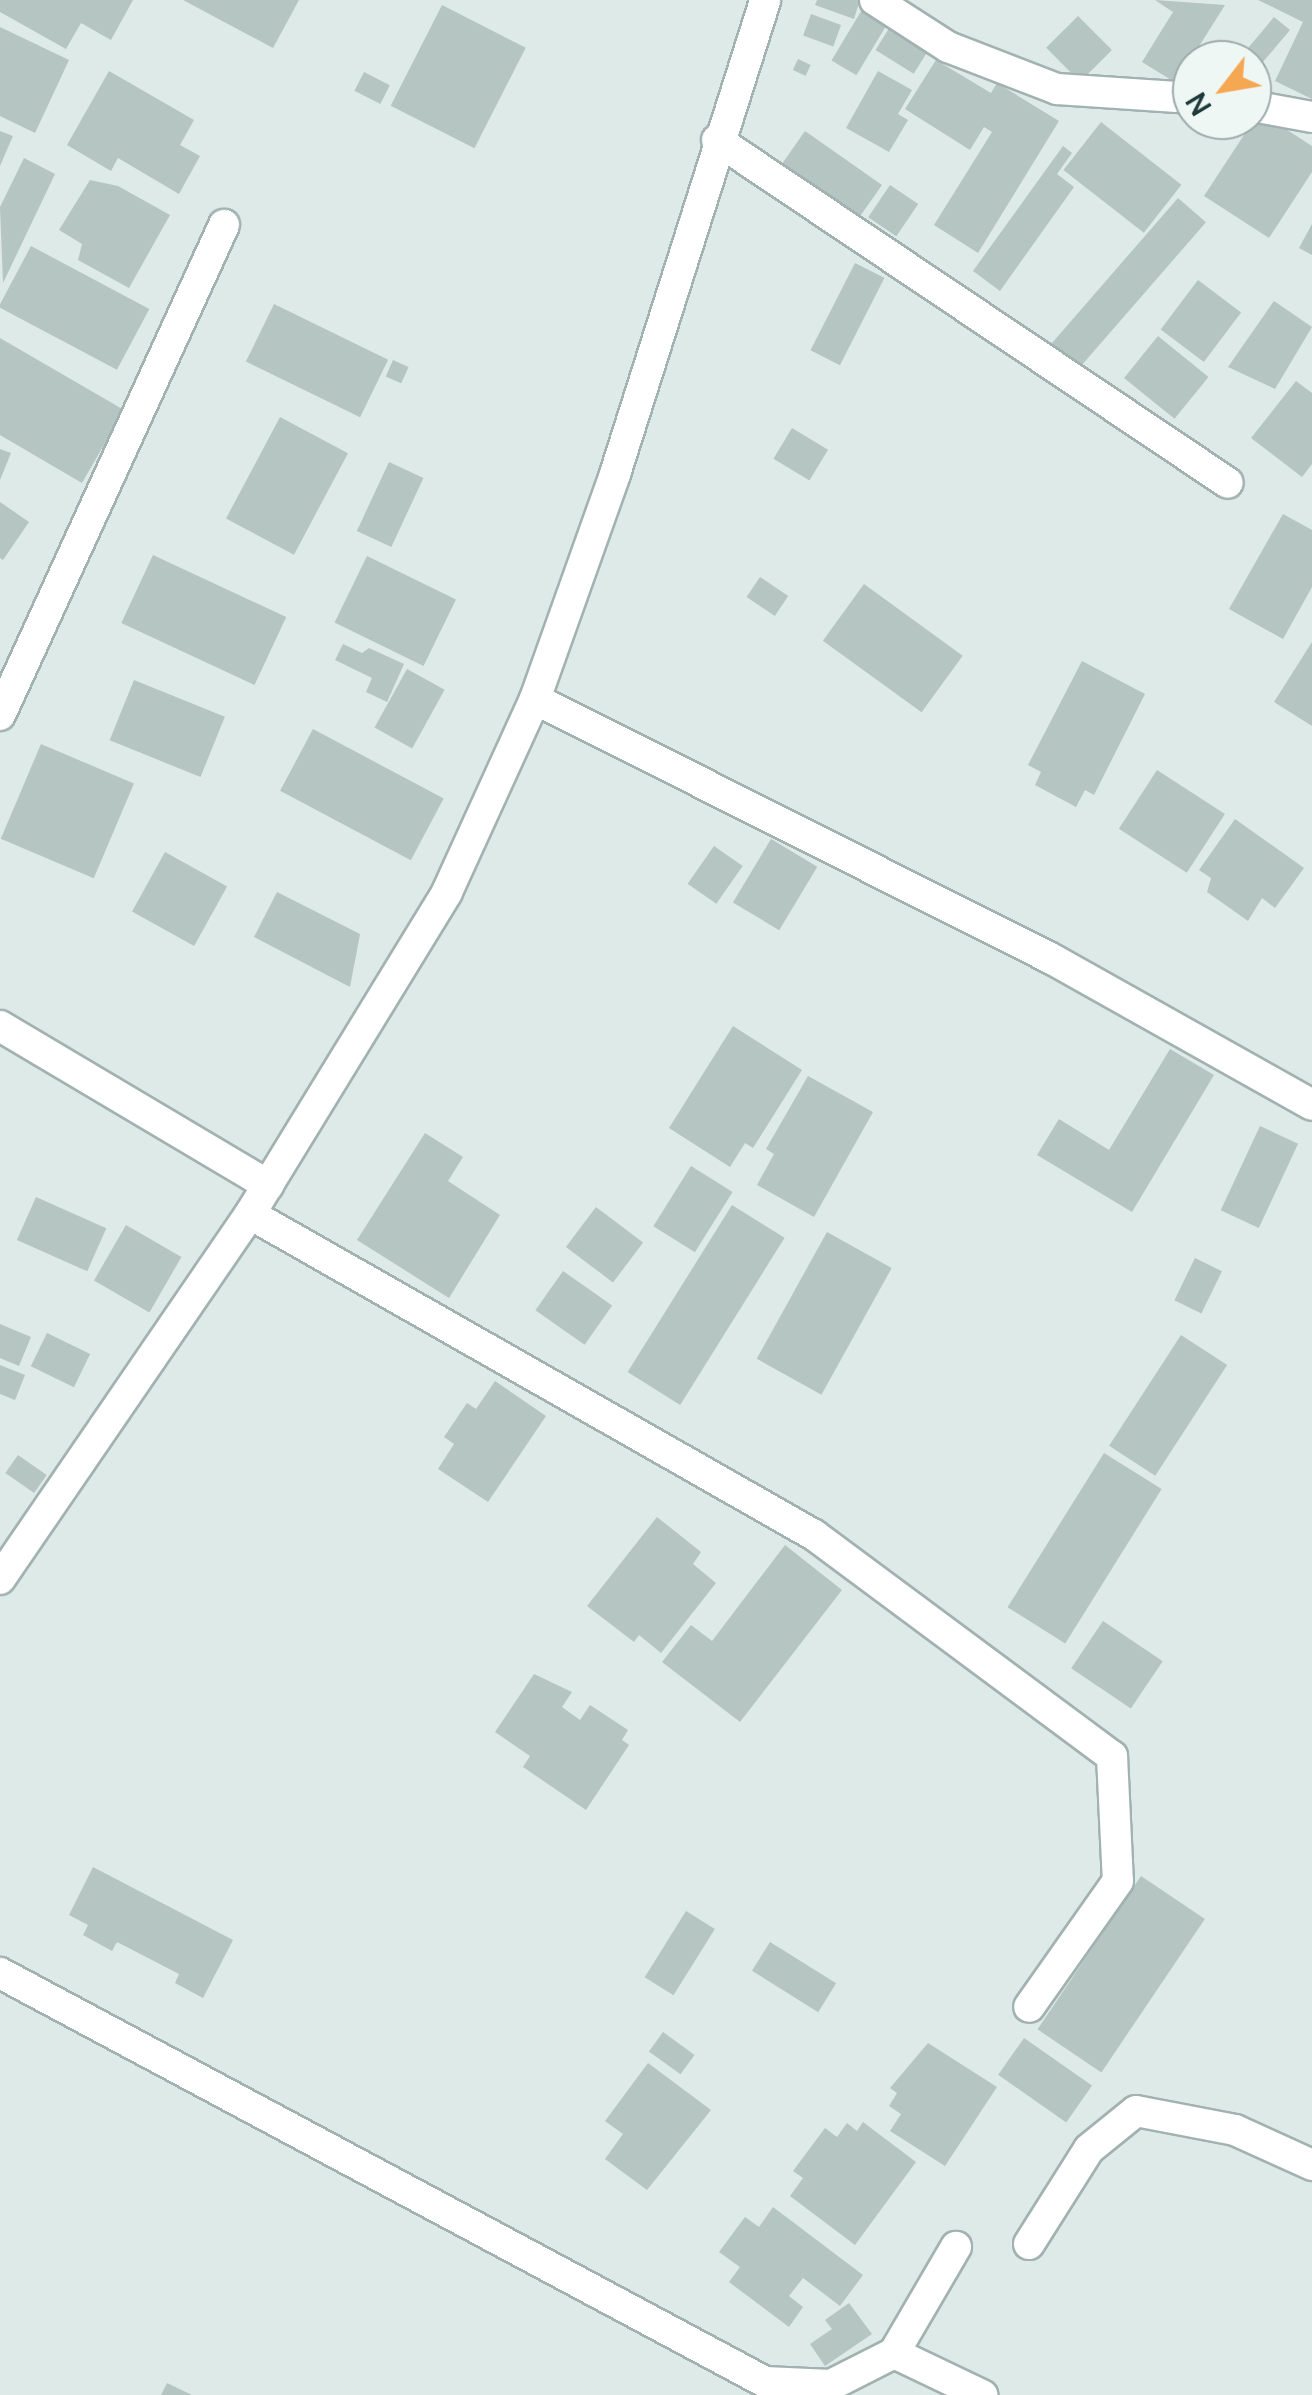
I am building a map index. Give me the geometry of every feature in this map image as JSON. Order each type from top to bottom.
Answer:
[{"type":"street","points":[[875,0],[948,46],[1057,90],[1172,97]]},
{"type":"street","points":[[0,1579],[250,1214],[448,892],[535,700],[620,456],[763,1]]},
{"type":"street","points":[[1272,110],[1312,118]]},
{"type":"street","points":[[718,140],[1228,484]]},
{"type":"street","points":[[0,715],[224,226]]},
{"type":"street","points":[[535,700],[1052,959],[1312,1105]]},
{"type":"street","points":[[0,1026],[268,1186]]},
{"type":"street","points":[[250,1214],[814,1536],[1112,1756],[1118,1881],[1029,2008]]},
{"type":"street","points":[[0,1973],[765,2382],[831,2386],[894,2353],[956,2247]]},
{"type":"street","points":[[1029,2244],[1089,2149],[1136,2111],[1235,2130],[1312,2165]]},
{"type":"street","points":[[894,2353],[982,2395]]},
{"type":"building","points":[[0,0],[133,0],[111,40],[81,23],[66,49],[0,12]]},
{"type":"building","points":[[183,0],[299,0],[273,48]]},
{"type":"building","points":[[817,0],[860,0],[854,19],[815,5]]},
{"type":"building","points":[[1155,0],[1225,5],[1203,40],[1172,40],[1172,81],[1142,62],[1173,12]]},
{"type":"building","points":[[1258,0],[1312,0],[1312,99],[1275,81],[1303,22]]},
{"type":"building","points":[[866,3],[891,18],[856,75],[831,60]]},
{"type":"building","points":[[442,5],[526,48],[474,148],[391,106]]},
{"type":"building","points":[[811,14],[841,25],[833,47],[803,36]]},
{"type":"building","points":[[1078,16],[1112,50],[1080,82],[1046,48]]},
{"type":"building","points":[[1274,17],[1290,30],[1272,51],[1272,40],[1255,40]]},
{"type":"building","points":[[893,22],[931,46],[914,74],[876,50]]},
{"type":"building","points":[[0,27],[69,60],[35,133],[0,116]]},
{"type":"building","points":[[798,59],[811,65],[806,76],[793,70]]},
{"type":"building","points":[[936,60],[991,93],[997,83],[1059,121],[978,253],[934,225],[992,132],[984,127],[970,150],[905,109]]},
{"type":"building","points":[[109,71],[194,120],[180,145],[200,156],[179,194],[118,158],[111,171],[67,145]]},
{"type":"building","points":[[878,71],[912,90],[898,114],[908,120],[889,152],[846,128]]},
{"type":"building","points":[[364,72],[390,85],[380,104],[354,91]]},
{"type":"building","points":[[1272,120],[1312,146],[1312,172],[1269,238],[1204,196],[1241,140],[1272,140]]},
{"type":"building","points":[[1101,122],[1181,185],[1144,233],[1063,170]]},
{"type":"building","points":[[0,131],[13,136],[0,166]]},
{"type":"building","points":[[805,131],[882,185],[860,217],[783,163]]},
{"type":"building","points":[[1063,146],[1072,153],[1057,174],[1074,187],[1000,291],[973,271]]},
{"type":"building","points":[[24,158],[55,174],[3,283],[0,207]]},
{"type":"building","points":[[90,180],[118,186],[170,215],[129,288],[78,260],[82,244],[59,230]]},
{"type":"building","points":[[890,185],[918,204],[896,236],[868,217]]},
{"type":"building","points":[[1178,198],[1206,222],[1077,371],[1049,347]]},
{"type":"building","points":[[1312,224],[1312,255],[1299,248]]},
{"type":"building","points":[[31,246],[149,309],[117,370],[0,308]]},
{"type":"building","points":[[855,263],[884,278],[840,365],[811,350]]},
{"type":"building","points":[[1198,280],[1241,312],[1204,362],[1161,330]]},
{"type":"building","points":[[1274,301],[1312,327],[1275,389],[1228,367]]},
{"type":"building","points":[[274,304],[388,360],[360,417],[246,362]]},
{"type":"building","points":[[1158,336],[1209,377],[1175,419],[1124,378]]},
{"type":"building","points":[[0,338],[124,410],[82,483],[0,435]]},
{"type":"building","points":[[393,360],[409,367],[401,383],[386,376]]},
{"type":"building","points":[[1296,381],[1312,393],[1312,464],[1302,477],[1251,438]]},
{"type":"building","points":[[280,417],[348,453],[294,555],[226,519]]},
{"type":"building","points":[[792,428],[828,450],[809,480],[773,459]]},
{"type":"building","points":[[0,449],[11,453],[0,480]]},
{"type":"building","points":[[389,462],[423,478],[391,547],[357,531]]},
{"type":"building","points":[[0,502],[29,522],[3,560],[0,558]]},
{"type":"building","points":[[1283,514],[1312,530],[1312,587],[1283,639],[1229,609]]},
{"type":"building","points":[[153,555],[286,617],[255,685],[121,623]]},
{"type":"building","points":[[367,556],[456,599],[424,666],[335,623]]},
{"type":"building","points":[[760,577],[788,596],[775,616],[747,597]]},
{"type":"building","points":[[864,584],[963,656],[922,712],[823,641]]},
{"type":"building","points":[[1312,642],[1312,726],[1274,702]]},
{"type":"building","points":[[343,644],[362,653],[369,648],[404,664],[387,702],[366,692],[372,678],[335,660]]},
{"type":"building","points":[[1082,661],[1145,694],[1094,795],[1085,790],[1076,807],[1035,785],[1041,772],[1028,765]]},
{"type":"building","points":[[407,669],[445,690],[412,748],[375,728]]},
{"type":"building","points":[[134,680],[225,717],[201,777],[110,740]]},
{"type":"building","points":[[313,729],[444,798],[411,860],[280,791]]},
{"type":"building","points":[[41,744],[134,783],[94,878],[1,839]]},
{"type":"building","points":[[1157,770],[1225,814],[1187,873],[1119,829]]},
{"type":"building","points":[[1235,819],[1304,868],[1275,908],[1262,898],[1248,921],[1207,892],[1211,878],[1199,870]]},
{"type":"building","points":[[771,839],[817,867],[779,930],[733,902]]},
{"type":"building","points":[[714,846],[743,866],[716,904],[688,884]]},
{"type":"building","points":[[165,852],[227,886],[194,946],[132,911]]},
{"type":"building","points":[[277,892],[360,934],[350,987],[254,937]]},
{"type":"building","points":[[733,1026],[802,1070],[753,1148],[745,1143],[730,1167],[669,1128]]},
{"type":"building","points":[[1170,1049],[1214,1075],[1132,1212],[1037,1155],[1059,1119],[1109,1150]]},
{"type":"building","points":[[808,1076],[873,1112],[814,1217],[757,1185],[774,1154],[766,1149]]},
{"type":"building","points":[[1260,1126],[1298,1144],[1259,1228],[1221,1210]]},
{"type":"building","points":[[425,1133],[463,1157],[448,1181],[500,1215],[449,1298],[357,1240]]},
{"type":"building","points":[[691,1166],[733,1192],[695,1252],[653,1226]]},
{"type":"building","points":[[36,1197],[106,1228],[87,1271],[17,1240]]},
{"type":"building","points":[[732,1205],[785,1238],[680,1405],[628,1372]]},
{"type":"building","points":[[596,1207],[643,1243],[613,1282],[566,1247]]},
{"type":"building","points":[[126,1225],[181,1257],[149,1312],[94,1280]]},
{"type":"building","points":[[827,1232],[892,1268],[821,1395],[757,1359]]},
{"type":"building","points":[[1195,1258],[1222,1271],[1201,1313],[1174,1300]]},
{"type":"building","points":[[563,1271],[612,1305],[585,1345],[535,1310]]},
{"type":"building","points":[[0,1324],[31,1337],[19,1366],[0,1358]]},
{"type":"building","points":[[47,1333],[90,1354],[74,1387],[31,1366]]},
{"type":"building","points":[[1181,1335],[1227,1365],[1155,1476],[1109,1446]]},
{"type":"building","points":[[0,1365],[25,1375],[15,1400],[0,1394]]},
{"type":"building","points":[[495,1381],[546,1416],[488,1502],[438,1469],[454,1444],[444,1437],[467,1403],[476,1409]]},
{"type":"building","points":[[1104,1453],[1162,1489],[1065,1643],[1008,1607]]},
{"type":"building","points":[[18,1455],[47,1475],[34,1493],[5,1473]]},
{"type":"building","points":[[657,1517],[701,1552],[693,1564],[716,1583],[661,1653],[639,1635],[634,1642],[587,1606]]},
{"type":"building","points":[[785,1545],[842,1590],[740,1722],[662,1662],[691,1625],[712,1641]]},
{"type":"building","points":[[1103,1621],[1163,1661],[1131,1709],[1071,1668]]},
{"type":"building","points":[[534,1674],[572,1692],[562,1707],[580,1720],[590,1705],[628,1730],[622,1740],[629,1745],[586,1810],[523,1767],[530,1756],[495,1732]]},
{"type":"building","points":[[93,1867],[233,1940],[203,1998],[175,1983],[179,1974],[117,1942],[112,1951],[83,1935],[88,1925],[69,1915]]},
{"type":"building","points":[[1141,1876],[1205,1919],[1101,2072],[1038,2029]]},
{"type":"building","points":[[686,1911],[715,1929],[673,1995],[645,1977]]},
{"type":"building","points":[[770,1942],[836,1983],[818,2012],[752,1971]]},
{"type":"building","points":[[663,2032],[695,2055],[680,2074],[649,2051]]},
{"type":"building","points":[[1024,2038],[1092,2086],[1066,2122],[998,2075]]},
{"type":"building","points":[[928,2043],[997,2087],[945,2166],[890,2131],[901,2114],[889,2106],[897,2093],[890,2088]]},
{"type":"building","points":[[648,2063],[711,2110],[647,2190],[605,2159],[623,2134],[605,2121]]},
{"type":"building","points":[[863,2122],[916,2162],[855,2245],[790,2196],[803,2178],[793,2171],[825,2128],[837,2137],[847,2123],[857,2131]]},
{"type":"building","points":[[773,2207],[863,2275],[840,2306],[803,2278],[789,2296],[803,2307],[789,2327],[729,2282],[740,2267],[719,2252],[745,2217],[759,2227]]},
{"type":"building","points":[[849,2303],[872,2334],[825,2366],[810,2344],[832,2329],[825,2320]]},
{"type":"building","points":[[167,2383],[192,2395],[161,2395]]}]
